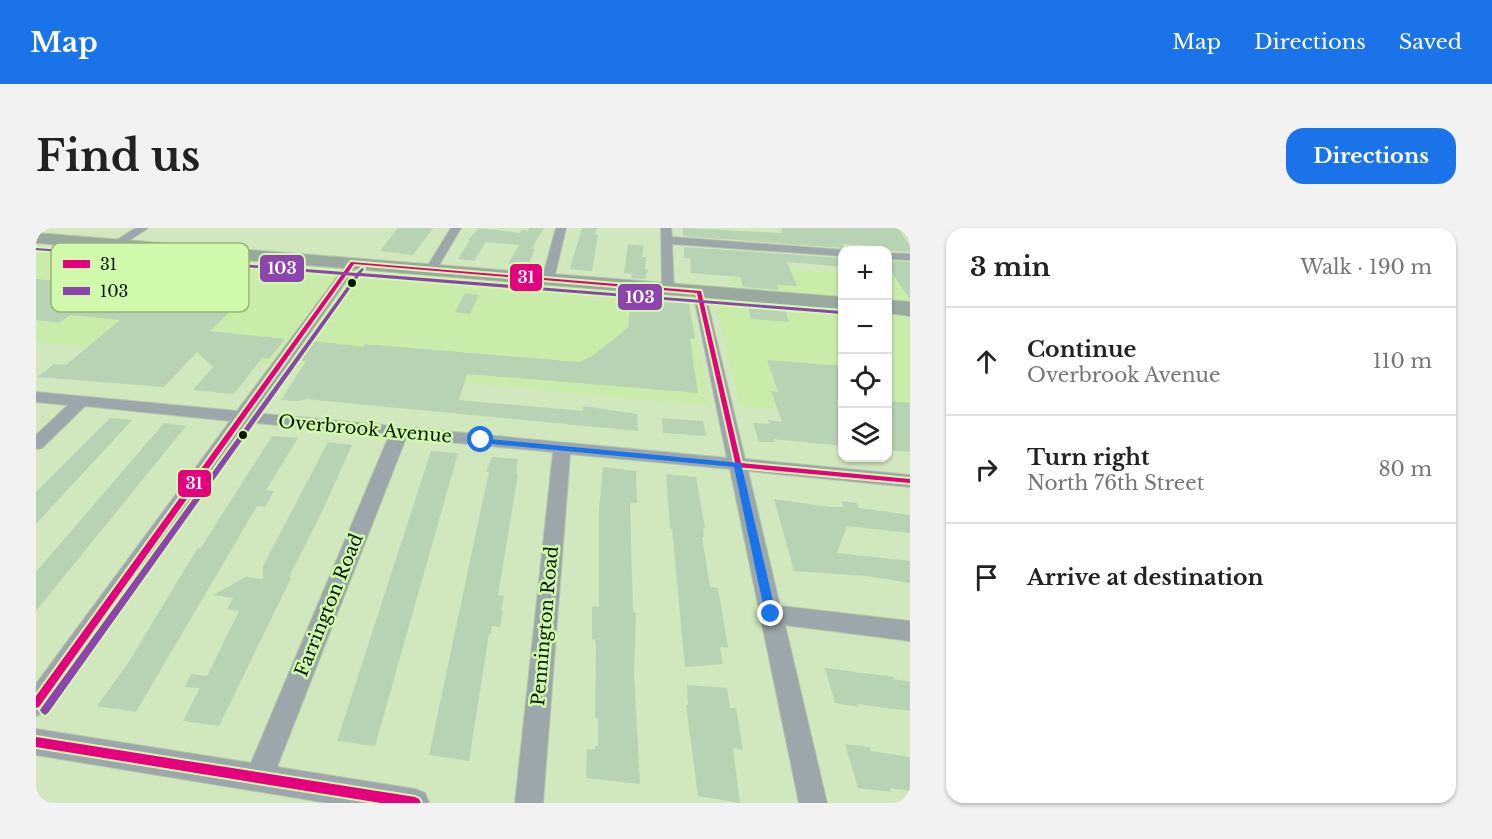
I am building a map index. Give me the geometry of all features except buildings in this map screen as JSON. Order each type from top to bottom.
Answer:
[{"type":"highway","points":[[36,238],[104,243]]},
{"type":"highway","points":[[249,255],[838,303]]},
{"type":"highway","points":[[892,307],[910,309]]},
{"type":"street","points":[[119,243],[143,228]]},
{"type":"street","points":[[431,270],[456,228]]},
{"type":"street","points":[[548,279],[561,228]]},
{"type":"street","points":[[666,228],[668,289]]},
{"type":"street","points":[[666,240],[838,253]]},
{"type":"street","points":[[892,256],[910,257]]},
{"type":"street","points":[[36,704],[353,263]]},
{"type":"street","points":[[699,292],[813,803]]},
{"type":"street","name":"Overbrook Avenue","points":[[36,397],[910,481]]},
{"type":"street","points":[[36,444],[80,402]]},
{"type":"street","name":"Farrington Road","points":[[259,777],[399,433]]},
{"type":"street","name":"Pennington Road","points":[[529,803],[562,449]]},
{"type":"street","points":[[771,614],[910,631]]},
{"type":"street","points":[[36,742],[415,803]]},
{"type":"shaded area","points":[[51,248],[51,312],[249,312],[249,263],[688,296],[711,406],[36,342],[36,257]]},
{"type":"shaded area","points":[[726,264],[838,273],[838,415],[740,406],[711,287],[732,288]]},
{"type":"shaded area","points":[[892,276],[910,278],[910,422],[892,420]]},
{"type":"transit line","name":"103","points":[[36,249],[51,250]]},
{"type":"transit line","name":"31","points":[[353,263],[699,292]]},
{"type":"transit line","name":"31","points":[[36,704],[353,263]]},
{"type":"transit line","name":"103","points":[[249,266],[838,313]]},
{"type":"transit line","name":"103","points":[[45,710],[362,269]]},
{"type":"transit line","name":"31","points":[[699,292],[738,465],[910,481]]},
{"type":"transit line","name":"31","points":[[36,742],[415,803]]},
{"type":"route","points":[[481,440],[738,465],[771,614]]}]
